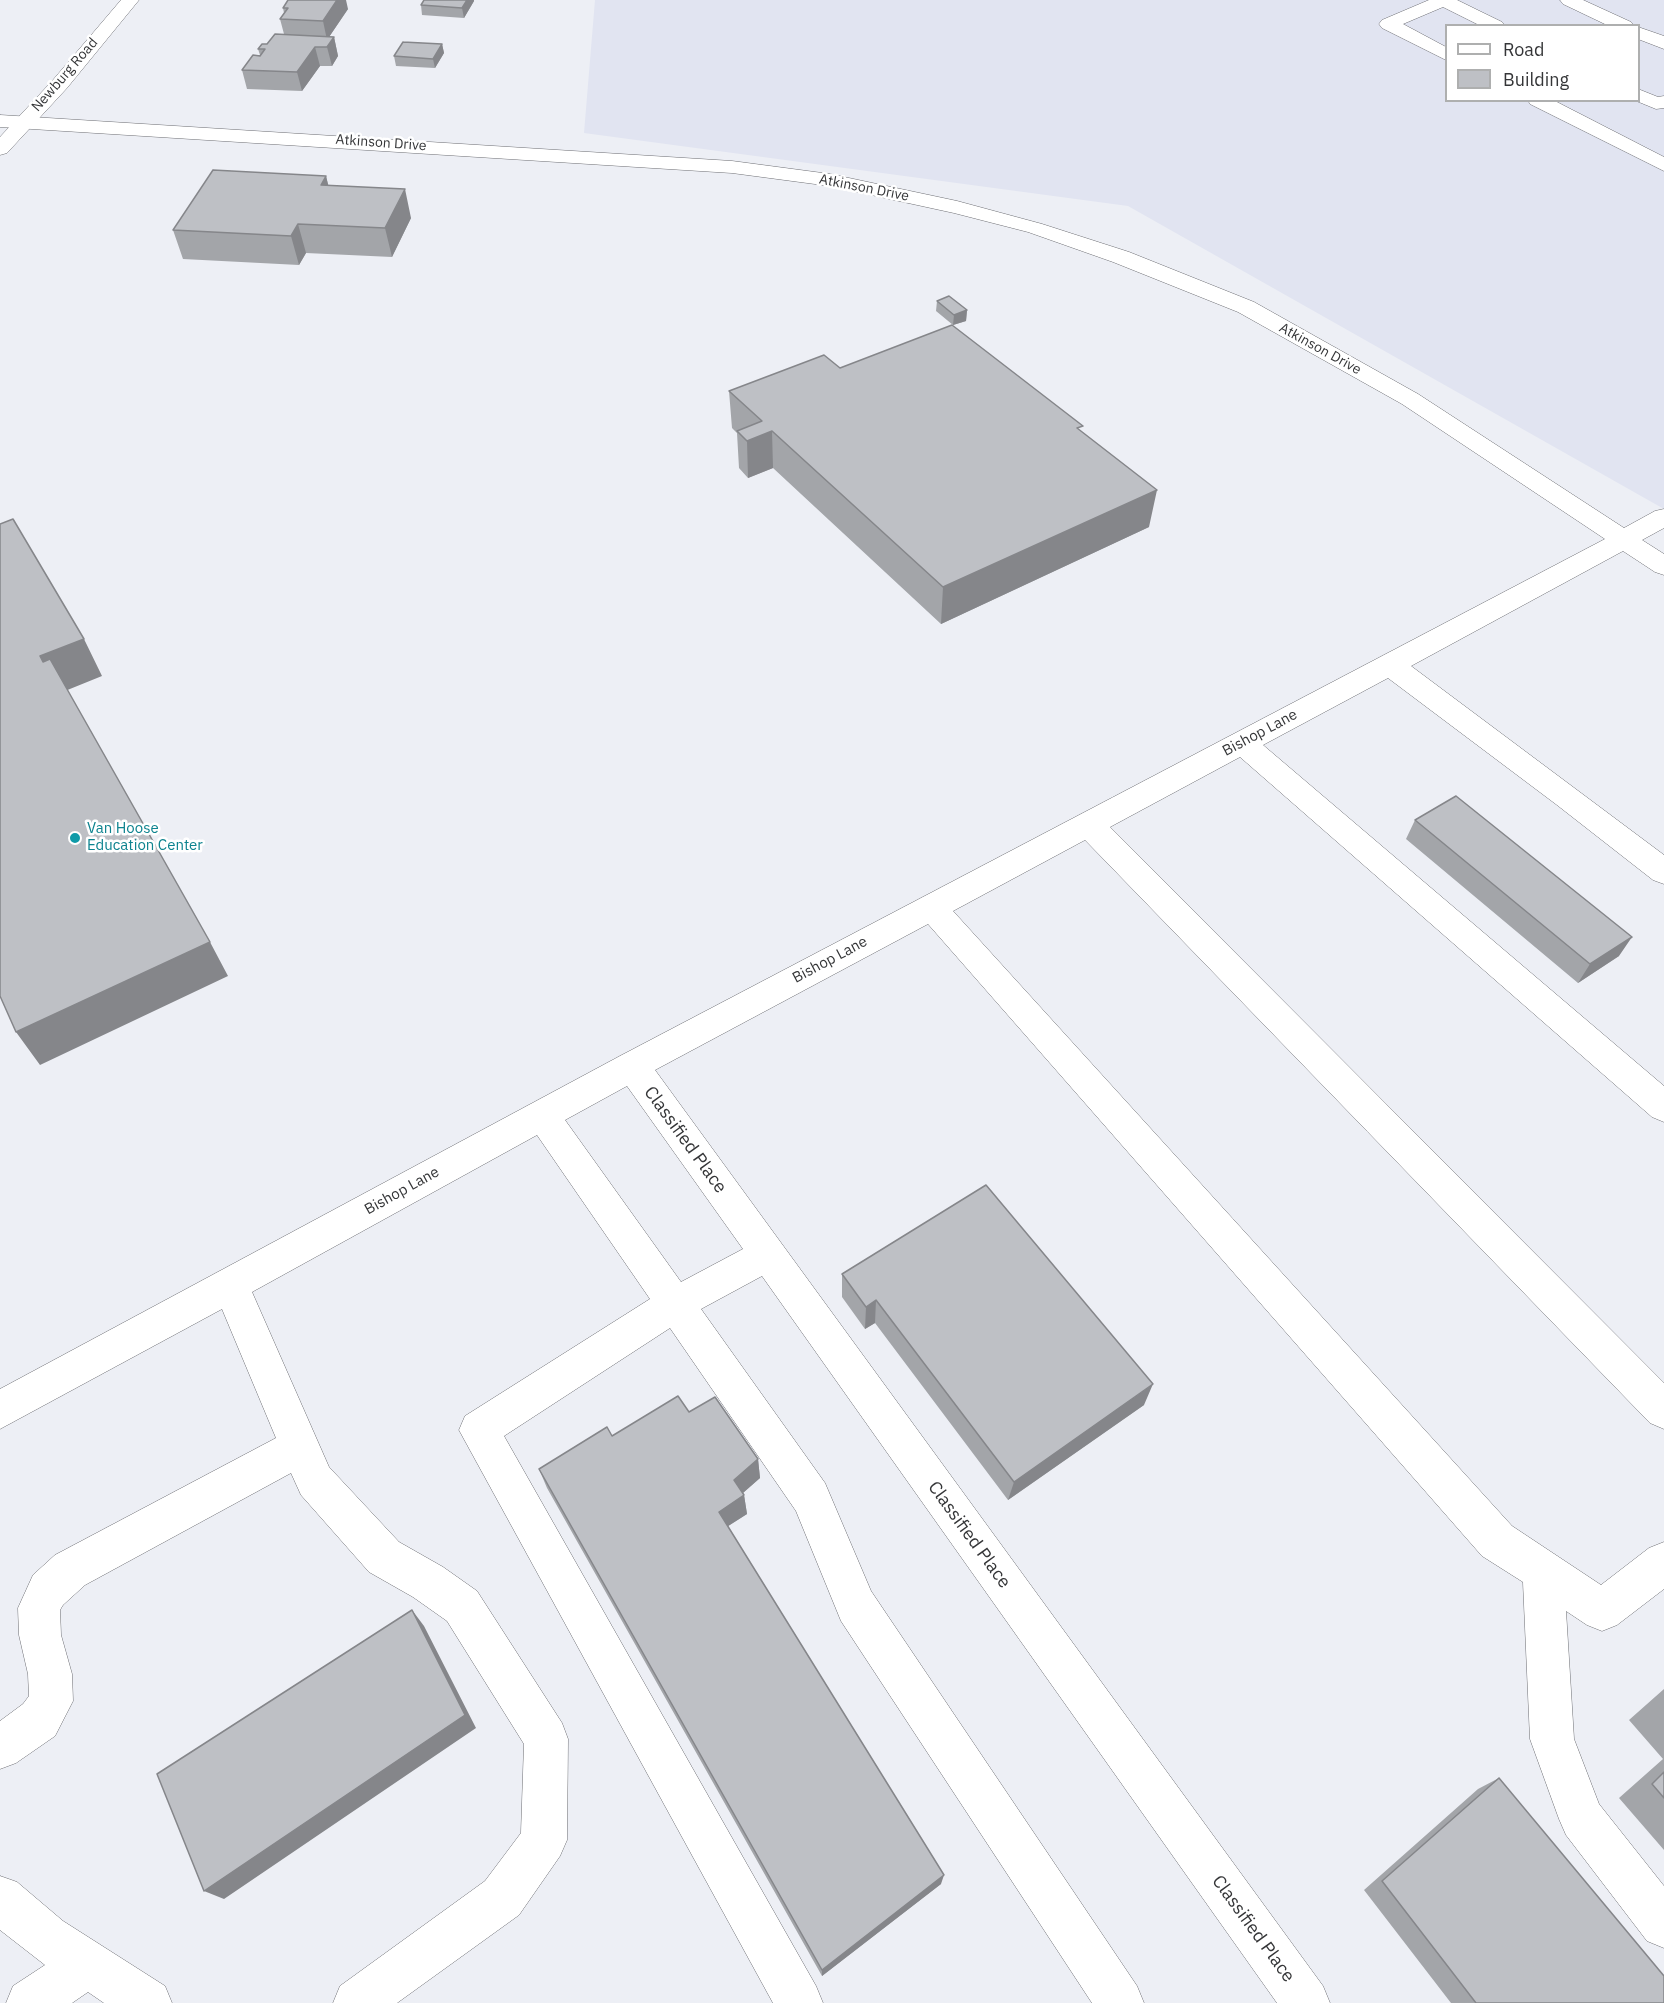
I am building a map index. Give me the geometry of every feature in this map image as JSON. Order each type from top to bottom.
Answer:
[{"type":"street","name":"Newburg Road","points":[[0,149],[60,84],[130,0]]},
{"type":"street","points":[[1445,53],[1388,24],[1443,0],[1492,24]]},
{"type":"street","points":[[1569,0],[1621,24]]},
{"type":"street","points":[[1640,33],[1664,44]]},
{"type":"street","points":[[1640,96],[1656,103],[1664,102]]},
{"type":"street","points":[[1542,102],[1664,165]]},
{"type":"street","name":"Atkinson Drive","points":[[0,121],[420,145],[732,167],[830,180],[957,207],[1035,228],[1121,257],[1246,307],[1410,399],[1664,566]]},
{"type":"street","name":"Bishop Lane","points":[[0,1410],[632,1066],[1664,517]]},
{"type":"street","points":[[1390,664],[1568,796],[1664,872]]},
{"type":"street","points":[[1242,743],[1664,1107]]},
{"type":"street","points":[[1088,824],[1664,1410]]},
{"type":"street","points":[[931,907],[1497,1541],[1602,1610],[1664,1563]]},
{"type":"street","name":"Classified Place","points":[[632,1066],[1306,2003]]},
{"type":"street","points":[[542,1115],[811,1497],[856,1606],[1120,2003]]},
{"type":"street","points":[[767,1255],[675,1304],[479,1430],[799,2003]]},
{"type":"street","points":[[230,1284],[315,1481],[384,1557],[428,1582],[462,1606],[546,1739],[544,1840],[502,1898],[357,2003]]},
{"type":"street","points":[[0,1747],[39,1720],[51,1701],[50,1674],[40,1635],[39,1608],[48,1590],[69,1570],[301,1446]]},
{"type":"street","points":[[1543,1571],[1552,1739],[1582,1819],[1664,1924]]},
{"type":"street","points":[[0,1899],[46,1938],[148,2003]]},
{"type":"street","points":[[30,2003],[88,1964]]},
{"type":"shaded area","points":[[595,0],[1664,0],[1664,509],[1128,206],[584,133]]},
{"type":"building","points":[[288,0],[337,0],[323,21],[280,19],[288,8],[283,8]]},
{"type":"building","points":[[424,0],[467,0],[462,8],[421,5]]},
{"type":"building","points":[[275,34],[334,37],[327,47],[315,47],[297,72],[242,70],[253,55],[260,56],[265,49],[258,49],[262,44],[267,44]]},
{"type":"building","points":[[403,42],[442,44],[433,59],[394,56]]},
{"type":"building","points":[[213,170],[326,176],[321,185],[405,189],[385,228],[298,224],[291,236],[173,230]]},
{"type":"building","points":[[949,296],[967,310],[954,315],[937,301]]},
{"type":"building","points":[[952,325],[1083,426],[1077,428],[1157,490],[943,587],[772,431],[747,441],[737,431],[762,421],[729,391],[824,355],[840,368]]},
{"type":"building","name":"Van Hoose Education Center","points":[[13,519],[84,639],[40,656],[43,662],[50,659],[210,942],[16,1032],[0,996],[0,524]]},
{"type":"building","points":[[1456,796],[1632,937],[1590,964],[1415,820]]},
{"type":"building","points":[[986,1185],[1153,1384],[1014,1482],[876,1300],[866,1307],[842,1274]]},
{"type":"building","points":[[678,1396],[689,1412],[715,1397],[758,1459],[734,1480],[744,1495],[719,1512],[944,1875],[822,1970],[539,1469],[607,1427],[612,1436]]},
{"type":"building","points":[[412,1610],[465,1715],[204,1891],[157,1774]]},
{"type":"building","points":[[1664,1772],[1664,1798],[1652,1784]]},
{"type":"building","points":[[1499,1778],[1664,1976],[1664,2003],[1476,2003],[1382,1881]]},
{"type":"place","name":"Van Hoose Education Center","points":[[75,838]]}]
